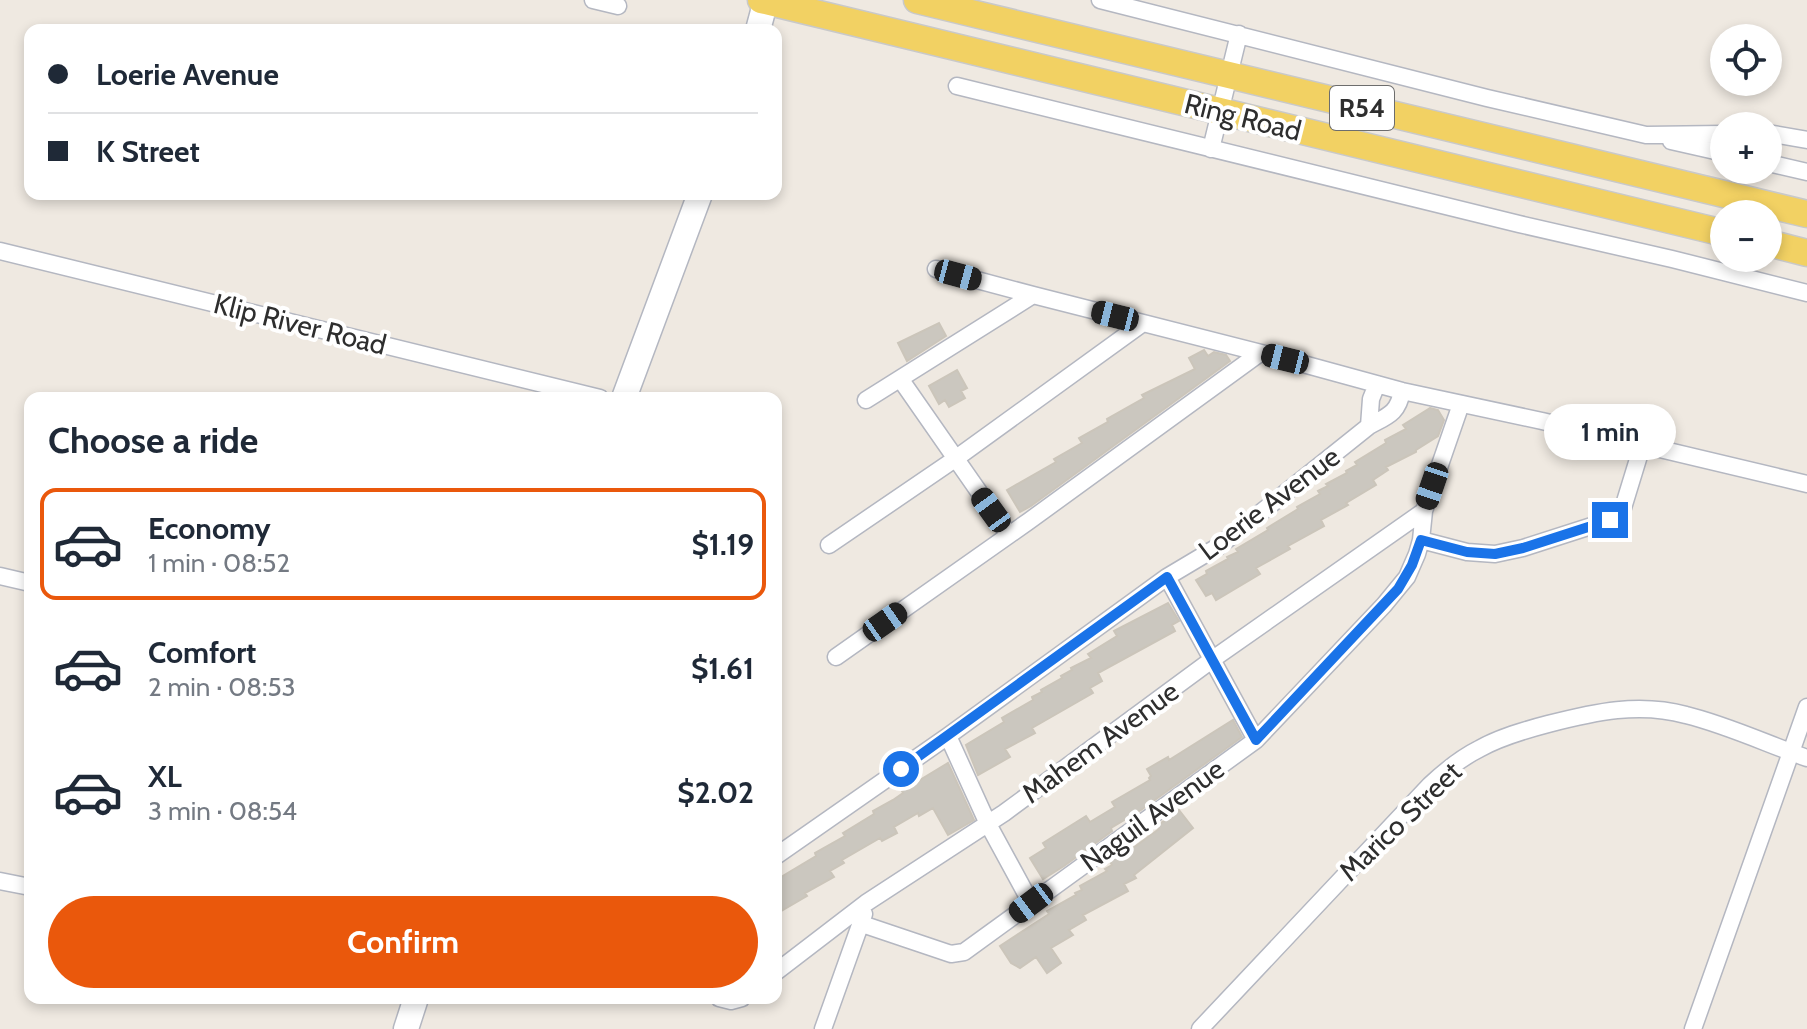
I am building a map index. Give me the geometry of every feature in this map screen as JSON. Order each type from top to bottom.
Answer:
[{"type":"main road","name":"Ring Road","points":[[764,0],[1710,230]]},
{"type":"main road","name":"Ring Road","points":[[917,0],[1807,214]]},
{"type":"main road","points":[[1782,247],[1807,253]]},
{"type":"street","points":[[593,0],[618,6]]},
{"type":"street","points":[[759,24],[764,0]]},
{"type":"street","points":[[1100,0],[1487,98],[1710,150]]},
{"type":"street","points":[[1211,149],[1239,34]]},
{"type":"street","name":"Ring Road","points":[[957,86],[1807,293]]},
{"type":"street","points":[[1646,135],[1710,134]]},
{"type":"street","points":[[1782,136],[1807,140]]},
{"type":"street","points":[[1782,166],[1807,172]]},
{"type":"street","points":[[626,392],[698,200]]},
{"type":"street","name":"Klip River Road","points":[[0,251],[576,392]]},
{"type":"street","points":[[936,269],[1402,391],[1807,484]]},
{"type":"street","points":[[866,400],[1033,295]]},
{"type":"street","points":[[829,545],[955,459],[1143,323]]},
{"type":"street","points":[[836,657],[1260,353]]},
{"type":"street","points":[[901,380],[1009,535]]},
{"type":"street","points":[[1369,426],[1371,399],[1377,384]]},
{"type":"street","name":"Loerie Avenue","points":[[782,852],[1167,577],[1219,546],[1369,426],[1393,413],[1400,403],[1402,391]]},
{"type":"street","name":"Naguil Avenue","points":[[862,924],[958,954],[978,943],[1256,740],[1398,589],[1412,565],[1421,540],[1424,511],[1461,404]]},
{"type":"street","points":[[1421,540],[1467,552],[1495,554],[1618,517],[1642,446]]},
{"type":"street","name":"Mahem Avenue","points":[[782,967],[866,903],[988,824],[1213,659],[1424,511]]},
{"type":"street","points":[[0,576],[24,582]]},
{"type":"street","points":[[1167,577],[1256,740]]},
{"type":"street","points":[[1693,1029],[1799,756],[1807,707]]},
{"type":"street","name":"Marico Street","points":[[1200,1029],[1430,785],[1481,747],[1572,717],[1631,708],[1687,715],[1799,756]]},
{"type":"street","points":[[948,736],[988,824],[1031,903]]},
{"type":"street","points":[[0,881],[24,886]]},
{"type":"street","points":[[823,1029],[862,924],[866,903]]},
{"type":"street","points":[[406,1029],[414,1004]]},
{"type":"building","points":[[939,323],[946,336],[907,361],[898,343]]},
{"type":"building","points":[[1204,350],[1208,356],[1214,352],[1226,355],[1230,361],[1020,512],[1007,490],[1056,462],[1054,459],[1082,443],[1079,438],[1144,398],[1142,395],[1195,369],[1189,358]]},
{"type":"building","points":[[957,370],[967,388],[961,391],[965,398],[949,407],[945,400],[939,404],[929,386]]},
{"type":"building","points":[[1430,408],[1438,410],[1444,420],[1438,436],[1416,452],[1386,467],[1388,470],[1373,480],[1376,485],[1321,520],[1324,526],[1256,568],[1260,574],[1216,600],[1212,593],[1206,596],[1196,580],[1207,574],[1206,571],[1320,494],[1318,491],[1328,486],[1326,484],[1347,473],[1357,465],[1355,462],[1406,429],[1403,425]]},
{"type":"building","points":[[1168,603],[1179,621],[1172,625],[1175,631],[1098,673],[1102,681],[1090,688],[1093,693],[1032,728],[1035,733],[1005,749],[1010,757],[978,775],[966,745],[1004,722],[1002,718],[1033,700],[1032,697],[1062,678],[1071,668],[1091,658],[1088,654],[1117,636],[1114,631]]},
{"type":"building","points":[[1233,720],[1242,737],[1043,879],[1030,858],[1046,848],[1043,843],[1086,816],[1090,822],[1115,807],[1112,802],[1150,780],[1147,769],[1168,757],[1169,760]]},
{"type":"building","points":[[948,763],[974,820],[948,835],[933,808],[919,816],[918,813],[894,827],[897,833],[882,841],[880,838],[842,860],[844,863],[830,871],[834,877],[782,911],[782,876],[845,836],[843,833],[874,814],[873,811]]},
{"type":"building","points":[[1179,810],[1193,828],[1134,875],[1136,878],[1124,884],[1128,891],[1083,915],[1086,920],[1069,930],[1073,935],[1051,948],[1061,963],[1047,973],[1036,957],[1020,968],[1011,963],[1000,946],[1049,914],[1047,911],[1076,895],[1082,890],[1080,886],[1107,871],[1105,869],[1112,865],[1109,860],[1124,850],[1126,853]]},
{"type":"route","points":[[901,769],[1167,577],[1256,740],[1398,589],[1407,577],[1421,540],[1467,552],[1495,554],[1511,552],[1610,520]]}]
